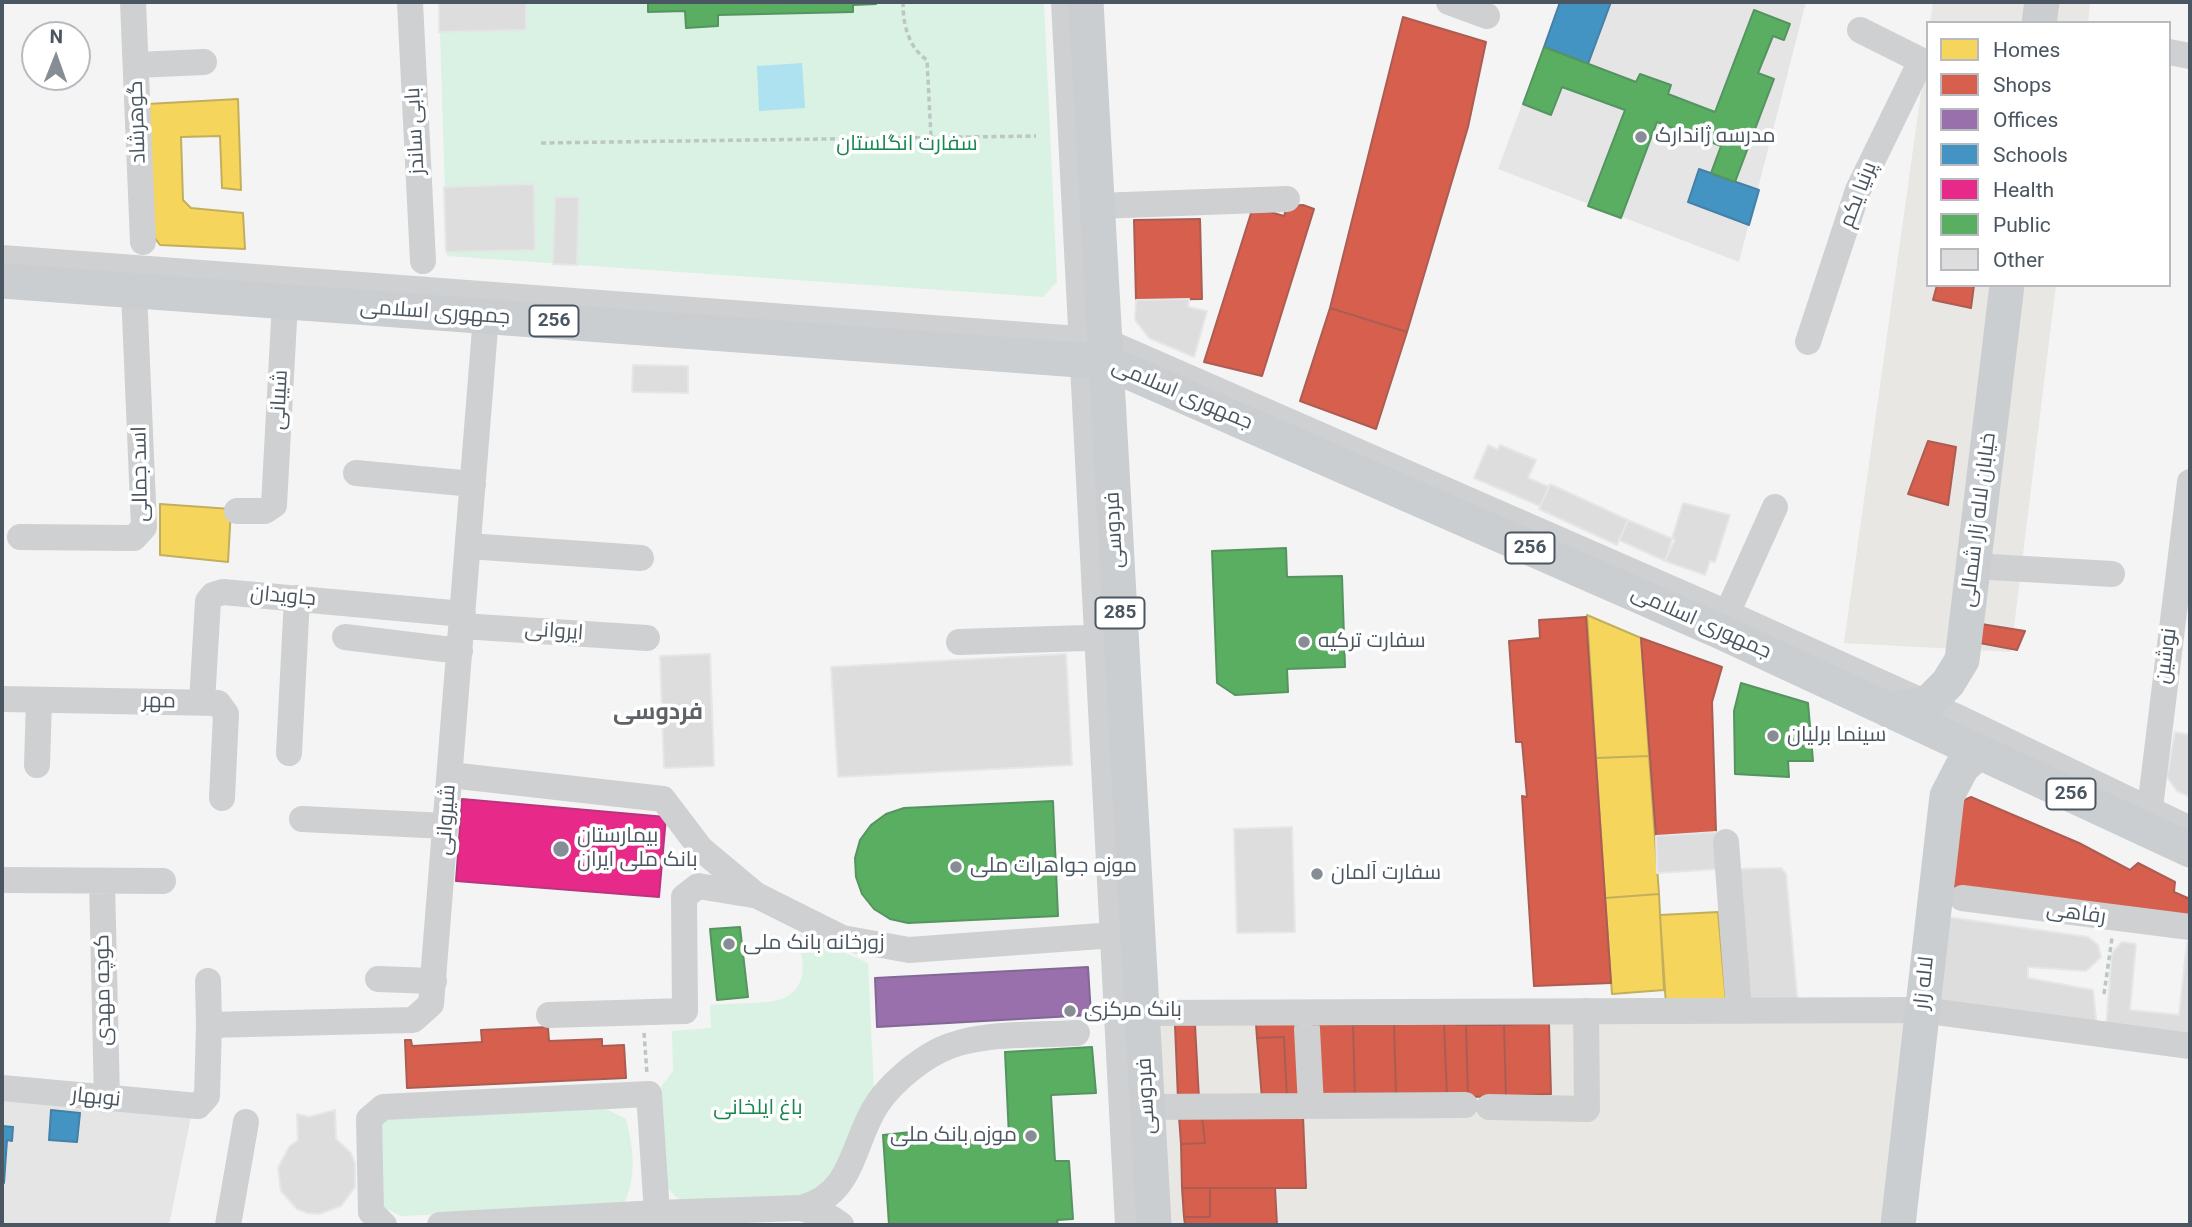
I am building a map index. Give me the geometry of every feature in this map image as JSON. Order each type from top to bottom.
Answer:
[{"type":"main road","name":"فردوسی","points":[[1086,2],[1097,206],[1094,351],[1125,934],[1142,1013],[1154,1225]]},
{"type":"main road","points":[[2039,21],[2042,2]]},
{"type":"main road","name":"جمهوری اسلامی","points":[[2,281],[486,316],[1094,351],[1724,622],[1888,709],[1979,752],[2148,820],[2190,850]]},
{"type":"main road","name":"خیابان لاله زار شمالی","points":[[1941,710],[1948,683],[1962,660],[2007,287]]},
{"type":"main road","points":[[1888,709],[1941,710]]},
{"type":"main road","name":"لاله زار","points":[[1898,1225],[1947,796],[1962,767],[1979,752]]},
{"type":"street","name":"گوهرشاد","points":[[133,2],[143,242]]},
{"type":"street","name":"بابی ساندز","points":[[410,2],[423,261]]},
{"type":"street","name":"فردوسی","points":[[1065,2],[1094,351]]},
{"type":"street","points":[[1449,2],[1488,16]]},
{"type":"street","points":[[1860,30],[1925,62]]},
{"type":"street","points":[[2171,52],[2190,57]]},
{"type":"street","points":[[136,65],[204,62]]},
{"type":"street","name":"پرنیا یکم","points":[[1808,342],[1858,190],[1925,62]]},
{"type":"street","points":[[1097,206],[1287,199]]},
{"type":"street","points":[[2,258],[1094,351]]},
{"type":"street","name":"اسد جمالی","points":[[20,537],[134,538],[144,527],[134,291]]},
{"type":"street","name":"شیبانی","points":[[237,511],[270,510],[275,499],[285,302]]},
{"type":"street","name":"شیروانی","points":[[434,988],[486,316]]},
{"type":"street","points":[[356,473],[473,484]]},
{"type":"street","name":"نوشین","points":[[2148,820],[2190,482]]},
{"type":"street","points":[[1776,507],[1724,622],[1941,710],[2148,820],[2190,829]]},
{"type":"street","points":[[468,546],[641,558]]},
{"type":"street","points":[[1973,566],[2112,574]]},
{"type":"street","name":"جاویدان","points":[[202,702],[208,601],[213,595],[223,592],[297,598],[461,630]]},
{"type":"street","points":[[289,753],[297,598]]},
{"type":"street","points":[[345,637],[461,630]]},
{"type":"street","name":"ایروانی","points":[[461,630],[647,638]]},
{"type":"street","points":[[959,642],[1110,637]]},
{"type":"street","name":"مهر","points":[[2,699],[218,703],[226,714],[222,798]]},
{"type":"street","points":[[37,765],[39,700]]},
{"type":"street","points":[[450,775],[663,799],[701,849],[756,895],[842,938],[892,949],[1125,934],[1128,1225]]},
{"type":"street","points":[[302,819],[446,826]]},
{"type":"street","points":[[1726,842],[1739,1010]]},
{"type":"street","points":[[2,880],[163,881]]},
{"type":"street","name":"کوچه مهدی","points":[[102,881],[107,1100]]},
{"type":"street","points":[[549,1015],[685,1011],[684,897],[698,886],[756,895]]},
{"type":"street","name":"رفاهی","points":[[1962,898],[2190,927]]},
{"type":"street","points":[[208,981],[209,1025],[413,1020],[425,1012],[434,988],[378,979]]},
{"type":"street","points":[[1142,1013],[1922,1010],[2190,1045]]},
{"type":"street","points":[[1147,1107],[1325,1110],[1477,1106],[1587,1109],[1586,1011]]},
{"type":"street","name":"نوبهار","points":[[2,1088],[190,1107],[202,1103],[207,1096],[209,1025]]},
{"type":"street","points":[[1307,1029],[1325,1110]]},
{"type":"street","points":[[440,1225],[658,1219],[801,1208],[817,1204],[842,1183],[875,1108],[905,1075],[940,1051],[971,1040],[1077,1033]]},
{"type":"street","points":[[384,1225],[372,1212],[369,1119],[383,1107],[649,1094],[658,1219]]},
{"type":"street","points":[[228,1225],[246,1122]]},
{"type":"street","points":[[842,1183],[848,1225]]},
{"type":"street","points":[[801,1208],[831,1218],[841,1225]]},
{"type":"path","points":[[903,2],[903,21],[916,52],[928,60],[931,137]]},
{"type":"path","points":[[541,143],[1036,136]]},
{"type":"path","points":[[2104,993],[2115,919]]},
{"type":"path","points":[[643,1013],[649,1094]]},
{"type":"shaded area","name":"مدرسه ژاندارک","points":[[1560,2],[1806,2],[1739,262],[1498,169]]},
{"type":"shaded area","points":[[1933,2],[2090,2],[2088,21],[1930,21]]},
{"type":"shaded area","points":[[1926,56],[1926,287],[2056,287],[2011,652],[1844,643]]},
{"type":"shaded area","points":[[1922,1010],[1898,1225],[1154,1225],[1142,1013]]},
{"type":"shaded area","points":[[2,1099],[191,1117],[169,1225],[2,1225]]},
{"type":"green space","name":"سفارت انگلستان","points":[[439,2],[1044,2],[1057,282],[1043,297],[447,256]]},
{"type":"green space","name":"باغ ایلخانی","points":[[792,933],[806,935],[868,963],[874,1091],[835,1175],[808,1200],[697,1205],[678,1199],[666,1186],[661,1087],[673,1071],[672,1031],[711,1028],[710,1005],[776,1001],[791,994],[798,987],[803,969],[800,950]]},
{"type":"green space","points":[[606,1109],[626,1119],[631,1142],[632,1174],[623,1207],[401,1216],[383,1207],[380,1127],[391,1115]]},
{"type":"water","points":[[802,63],[805,108],[759,111],[757,66]]},
{"type":"building: Homes","points":[[238,99],[241,190],[222,188],[220,136],[181,137],[183,200],[191,208],[243,213],[245,249],[160,245],[151,233],[147,104]]},
{"type":"building: Homes","points":[[160,504],[231,509],[228,562],[160,555]]},
{"type":"building: Homes","points":[[1587,615],[1641,638],[1649,756],[1596,758]]},
{"type":"building: Homes","points":[[1649,756],[1659,894],[1605,898],[1596,758]]},
{"type":"building: Homes","points":[[1659,894],[1664,990],[1612,994],[1605,898]]},
{"type":"building: Homes","points":[[1718,912],[1726,1003],[1666,1005],[1660,915]]},
{"type":"building: Shops","points":[[1403,17],[1486,42],[1468,127],[1407,332],[1330,308]]},
{"type":"building: Shops","points":[[1303,205],[1314,209],[1262,376],[1204,362],[1253,207],[1284,216],[1287,206]]},
{"type":"building: Shops","points":[[1200,219],[1202,299],[1136,300],[1134,220]]},
{"type":"building: Shops","points":[[1936,287],[1974,287],[1971,308],[1933,300]]},
{"type":"building: Shops","points":[[1330,308],[1407,332],[1376,429],[1300,401]]},
{"type":"building: Shops","points":[[1928,441],[1956,447],[1948,505],[1908,494]]},
{"type":"building: Shops","points":[[1586,617],[1611,983],[1534,986],[1522,796],[1527,797],[1522,742],[1516,742],[1509,641],[1540,638],[1539,620]]},
{"type":"building: Shops","points":[[1975,623],[2025,631],[2017,650],[1969,641]]},
{"type":"building: Shops","points":[[1641,638],[1722,667],[1712,702],[1716,832],[1656,836]]},
{"type":"building: Shops","points":[[1971,797],[2079,843],[2130,870],[2138,863],[2175,882],[2174,892],[2190,899],[2190,918],[1967,891],[1947,885],[1956,804]]},
{"type":"building: Shops","points":[[1549,1023],[1551,1094],[1506,1096],[1504,1025]]},
{"type":"building: Shops","points":[[1256,1024],[1298,1024],[1301,1098],[1287,1099],[1284,1037],[1257,1038]]},
{"type":"building: Shops","points":[[1313,1024],[1353,1025],[1355,1099],[1318,1099]]},
{"type":"building: Shops","points":[[1394,1024],[1396,1097],[1355,1099],[1353,1025]]},
{"type":"building: Shops","points":[[1394,1024],[1444,1024],[1447,1096],[1396,1097]]},
{"type":"building: Shops","points":[[1444,1024],[1466,1025],[1468,1097],[1447,1096]]},
{"type":"building: Shops","points":[[1175,1025],[1195,1025],[1199,1099],[1178,1099]]},
{"type":"building: Shops","points":[[1466,1025],[1504,1025],[1506,1096],[1468,1097]]},
{"type":"building: Shops","points":[[548,1027],[549,1041],[602,1039],[602,1046],[624,1045],[626,1078],[407,1088],[405,1040],[411,1040],[412,1046],[482,1042],[481,1030]]},
{"type":"building: Shops","points":[[1284,1037],[1287,1099],[1262,1099],[1257,1038]]},
{"type":"building: Shops","points":[[1202,1116],[1205,1143],[1181,1144],[1179,1117]]},
{"type":"building: Shops","points":[[1202,1116],[1303,1116],[1306,1188],[1182,1188],[1181,1144],[1205,1143]]},
{"type":"building: Shops","points":[[1182,1188],[1210,1188],[1210,1217],[1184,1217]]},
{"type":"building: Shops","points":[[1210,1188],[1275,1188],[1277,1225],[1185,1225],[1184,1217],[1210,1217]]},
{"type":"building: Offices","points":[[1088,967],[1091,1015],[877,1027],[875,978]]},
{"type":"building: Schools","points":[[1560,2],[1611,2],[1588,64],[1544,47]]},
{"type":"building: Schools","points":[[1699,169],[1759,190],[1749,225],[1688,202]]},
{"type":"building: Schools","points":[[51,1110],[80,1113],[77,1142],[49,1140]]},
{"type":"building: Schools","points":[[2,1126],[13,1127],[12,1141],[7,1140],[4,1183],[2,1182]]},
{"type":"building: Health","name":"بیمارستان بانک ملی ایران","points":[[462,799],[666,817],[659,897],[456,881]]},
{"type":"building: Public","points":[[648,2],[876,4],[853,5],[853,12],[718,15],[718,26],[686,28],[685,11],[648,12]]},
{"type":"building: Public","points":[[1754,10],[1790,24],[1784,40],[1773,36],[1758,73],[1774,79],[1735,182],[1711,173],[1721,146],[1657,122],[1621,218],[1588,206],[1625,110],[1562,87],[1551,115],[1523,104],[1544,47],[1636,82],[1640,74],[1671,85],[1668,94],[1715,112]]},
{"type":"building: Public","points":[[1286,548],[1287,577],[1342,576],[1345,667],[1287,669],[1288,692],[1235,695],[1217,683],[1212,551]]},
{"type":"building: Public","name":"سینما برلیان","points":[[1741,683],[1808,703],[1813,761],[1788,761],[1789,777],[1735,774],[1734,711]]},
{"type":"building: Public","name":"موزه جواهرات ملی","points":[[1053,801],[1058,916],[908,923],[890,919],[874,909],[862,894],[856,877],[855,858],[860,840],[871,825],[886,814],[904,808]]},
{"type":"building: Public","points":[[740,927],[748,997],[717,1000],[710,929]]},
{"type":"building: Public","name":"موزه بانک ملی","points":[[1092,1047],[1096,1093],[1051,1095],[1055,1161],[1069,1161],[1073,1219],[1057,1220],[1058,1225],[889,1225],[883,1135],[911,1132],[912,1144],[1009,1137],[1005,1052]]},
{"type":"building: Other","points":[[439,2],[526,2],[526,30],[439,32]]},
{"type":"building: Other","points":[[534,184],[535,250],[446,252],[444,187]]},
{"type":"building: Other","points":[[555,197],[579,197],[577,265],[553,264]]},
{"type":"building: Other","points":[[1189,299],[1188,307],[1207,311],[1194,357],[1149,338],[1135,320],[1136,300]]},
{"type":"building: Other","points":[[633,365],[688,366],[688,393],[632,392]]},
{"type":"building: Other","points":[[1488,445],[1498,450],[1500,445],[1536,460],[1528,478],[1549,487],[1540,506],[1474,478]]},
{"type":"building: Other","points":[[1550,484],[1628,520],[1617,545],[1539,509]]},
{"type":"building: Other","points":[[1683,503],[1730,515],[1715,562],[1710,561],[1705,575],[1665,561]]},
{"type":"building: Other","points":[[1628,520],[1675,540],[1665,561],[1619,540]]},
{"type":"building: Other","points":[[710,654],[714,766],[664,768],[660,656]]},
{"type":"building: Other","points":[[1066,654],[1072,765],[838,777],[831,667]]},
{"type":"building: Other","points":[[2175,732],[2190,735],[2190,797],[2177,791],[2167,777]]},
{"type":"building: Other","points":[[1292,827],[1295,932],[1237,933],[1234,829]]},
{"type":"building: Other","points":[[1716,832],[1719,869],[1657,873],[1656,836]]},
{"type":"building: Other","points":[[1781,868],[1786,874],[1798,1006],[1743,1007],[1736,869]]},
{"type":"building: Other","points":[[1947,917],[2088,937],[2098,945],[2101,957],[2086,971],[2028,967],[2028,978],[2093,990],[2097,1027],[1936,1007]]},
{"type":"building: Other","points":[[2122,942],[2136,944],[2130,1010],[2179,1015],[2187,942],[2190,943],[2190,1039],[2106,1027],[2112,953]]},
{"type":"building: Other","points":[[335,1110],[336,1139],[351,1153],[355,1164],[355,1187],[341,1206],[319,1214],[307,1213],[297,1209],[281,1191],[278,1168],[289,1147],[298,1140],[297,1114],[309,1117]]},
{"type":"place","name":"مدرسه ژاندارک","points":[[1641,137]]},
{"type":"place","name":"سفارت ترکیه","points":[[1304,642]]},
{"type":"place","name":"سینما برلیان","points":[[1773,736]]},
{"type":"place","name":"بیمارستان بانک ملی ایران","points":[[561,849]]},
{"type":"place","name":"موزه جواهرات ملی","points":[[956,867]]},
{"type":"place","name":"سفارت آلمان","points":[[1317,874]]},
{"type":"place","name":"زورخانه بانک ملی","points":[[729,944]]},
{"type":"place","name":"بانک مرکزی","points":[[1070,1011]]},
{"type":"place","name":"موزه بانک ملی","points":[[1031,1136]]},
{"type":"district","name":"فردوسی","points":[[658,713]]}]
